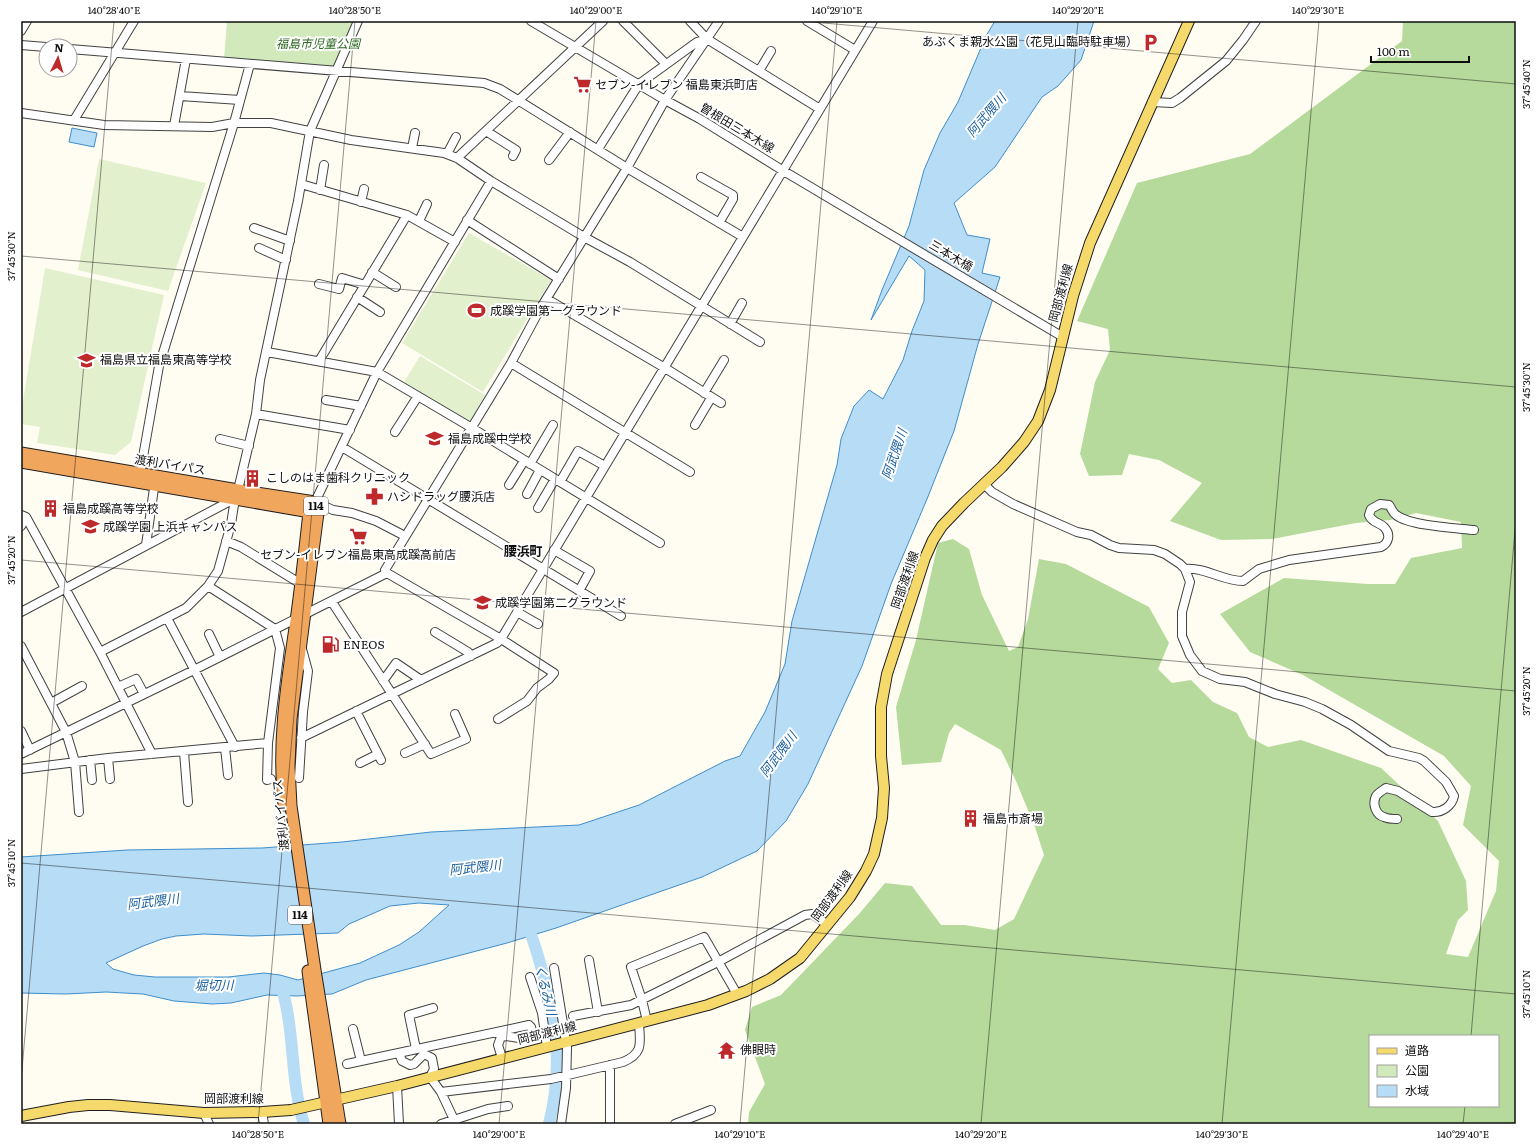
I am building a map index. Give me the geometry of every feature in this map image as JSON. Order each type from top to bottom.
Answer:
[{"type":"highway","name":"渡利バイパス","points":[[21,453],[140,474],[155,480]]},
{"type":"highway","name":"渡利バイパス","points":[[21,462],[155,480],[235,498],[314,513]]},
{"type":"highway","name":"渡利バイパス","points":[[235,498],[316,502],[301,584],[301,646],[293,699],[288,807]]},
{"type":"highway","name":"渡利バイパス","points":[[314,513],[301,616],[285,694],[282,737],[282,787],[288,807],[331,1101],[340,1124]]},
{"type":"highway","name":"渡利バイパス","points":[[329,1124],[331,1101]]},
{"type":"main road","name":"岡部渡利線","points":[[21,1116],[88,1105],[110,1105],[204,1113],[291,1110],[397,1086],[708,1005],[746,991],[770,979],[787,969],[800,958],[850,896],[866,871],[874,854],[882,818],[884,788],[881,756],[881,707],[890,661],[925,558],[933,540],[942,526],[1002,467],[1020,447],[1038,422],[1050,390],[1079,274],[1090,243],[1189,21]]},
{"type":"street","points":[[21,31],[27,21]]},
{"type":"street","points":[[74,120],[134,21]]},
{"type":"street","points":[[100,652],[186,608],[208,586],[218,571],[231,524],[235,498],[256,414],[260,380],[290,241],[310,131],[358,21]]},
{"type":"street","name":"曽根田三本木線","points":[[531,21],[700,119],[782,170],[826,195]]},
{"type":"street","points":[[457,158],[603,21]]},
{"type":"street","points":[[623,21],[666,64]]},
{"type":"street","points":[[690,21],[707,39],[820,109]]},
{"type":"street","points":[[387,573],[386,570],[405,536],[511,363],[547,299],[627,168],[665,100],[719,21]]},
{"type":"street","points":[[807,21],[855,50]]},
{"type":"street","points":[[301,738],[470,656],[501,639],[873,21]]},
{"type":"street","points":[[1152,102],[1172,103],[1180,98],[1226,61],[1256,21]]},
{"type":"street","points":[[598,149],[639,84],[697,42],[707,39]]},
{"type":"street","points":[[21,45],[38,46]]},
{"type":"street","points":[[78,50],[484,83],[500,89],[627,168],[743,237]]},
{"type":"street","points":[[759,71],[771,51]]},
{"type":"street","points":[[174,126],[186,59]]},
{"type":"street","points":[[140,474],[159,366],[234,123],[250,64]]},
{"type":"street","points":[[180,96],[240,100]]},
{"type":"street","points":[[21,113],[104,125],[212,127],[234,123],[271,123],[351,140],[447,154],[457,158],[491,181],[584,237],[630,262],[760,342]]},
{"type":"street","points":[[486,131],[516,150],[513,156]]},
{"type":"street","points":[[549,160],[570,132]]},
{"type":"street","points":[[412,148],[415,133]]},
{"type":"street","points":[[447,154],[456,137]]},
{"type":"street","points":[[320,190],[324,165]]},
{"type":"street","points":[[700,177],[733,195],[733,199],[719,223]]},
{"type":"street","points":[[405,536],[376,521],[352,513],[333,510],[316,502],[377,372],[491,181]]},
{"type":"street","points":[[301,184],[407,215],[455,242]]},
{"type":"street","points":[[361,202],[364,189]]},
{"type":"street","name":"三本木橋","points":[[826,195],[1063,336]]},
{"type":"street","points":[[419,221],[427,204]]},
{"type":"street","points":[[318,362],[407,215]]},
{"type":"street","points":[[468,220],[559,279]]},
{"type":"street","points":[[254,228],[290,241]]},
{"type":"street","points":[[259,248],[286,260]]},
{"type":"street","points":[[372,272],[396,286]]},
{"type":"street","points":[[319,284],[339,289],[342,278],[365,285]]},
{"type":"street","points":[[357,298],[380,312]]},
{"type":"street","points":[[547,299],[665,368],[721,403]]},
{"type":"street","points":[[730,324],[742,302]]},
{"type":"street","points":[[267,352],[377,372],[472,428],[660,543]]},
{"type":"street","points":[[695,425],[724,360]]},
{"type":"street","points":[[511,363],[690,472]]},
{"type":"street","points":[[396,432],[418,396]]},
{"type":"street","points":[[326,400],[361,406]]},
{"type":"street","points":[[256,414],[350,430]]},
{"type":"street","points":[[509,485],[527,463],[553,425]]},
{"type":"street","points":[[220,438],[249,446]]},
{"type":"street","points":[[342,447],[621,616]]},
{"type":"street","points":[[538,508],[578,451],[605,466]]},
{"type":"street","points":[[527,494],[540,470]]},
{"type":"street","points":[[146,545],[155,480]]},
{"type":"street","points":[[984,484],[992,492],[1013,504],[1042,518],[1077,532],[1091,535],[1112,546],[1125,549],[1158,551],[1165,554],[1185,569],[1205,572],[1240,581],[1259,569],[1289,560],[1381,546],[1388,540],[1387,532],[1385,528],[1371,520],[1369,515],[1371,509],[1380,504],[1389,505],[1394,513],[1403,519],[1424,524],[1474,530]]},
{"type":"street","points":[[21,612],[235,498]]},
{"type":"street","points":[[314,513],[333,510]]},
{"type":"street","points":[[21,526],[24,516]]},
{"type":"street","points":[[24,516],[100,652],[152,754]]},
{"type":"street","points":[[226,541],[241,547],[301,584]]},
{"type":"street","points":[[554,550],[590,571],[579,591]]},
{"type":"street","points":[[1185,569],[1190,582],[1182,612],[1182,636],[1190,655],[1202,671],[1220,679],[1245,682],[1275,694],[1305,702],[1322,709],[1351,725],[1389,751],[1418,758],[1424,761],[1446,782],[1454,796],[1450,805],[1438,813],[1432,812],[1393,789],[1386,788],[1376,795],[1374,807],[1383,817],[1397,819]]},
{"type":"street","points":[[21,754],[332,602],[387,573]]},
{"type":"street","points":[[387,573],[501,639],[554,673],[537,688],[527,701],[498,719]]},
{"type":"street","points":[[208,586],[275,629],[280,648],[268,743],[267,780],[271,779]]},
{"type":"street","points":[[332,602],[431,754],[466,739],[455,714]]},
{"type":"street","points":[[517,612],[538,624]]},
{"type":"street","points":[[167,618],[235,747]]},
{"type":"street","points":[[435,632],[468,652],[470,656]]},
{"type":"street","points":[[209,634],[220,656]]},
{"type":"street","points":[[21,646],[66,732],[75,762],[79,812]]},
{"type":"street","points":[[299,778],[303,712],[308,671],[301,646]]},
{"type":"street","points":[[383,681],[396,663],[420,680]]},
{"type":"street","points":[[118,687],[136,679],[144,694]]},
{"type":"street","points":[[51,703],[82,686]]},
{"type":"street","points":[[356,711],[379,757],[360,763]]},
{"type":"street","points":[[21,731],[30,750]]},
{"type":"street","points":[[21,769],[108,758],[268,743]]},
{"type":"street","points":[[405,753],[425,744]]},
{"type":"street","points":[[225,748],[228,775]]},
{"type":"street","points":[[184,752],[188,802]]},
{"type":"street","points":[[108,758],[110,779]]},
{"type":"street","points":[[90,760],[92,780]]},
{"type":"street","points":[[573,1016],[631,1005],[718,962],[805,915],[812,914],[828,925]]},
{"type":"street","points":[[441,1092],[551,1079],[566,1074],[623,1062],[634,1057],[640,1045],[643,1022],[642,1000],[631,968],[704,937],[737,994]]},
{"type":"street","points":[[589,960],[598,1012]]},
{"type":"street","points":[[554,968],[566,1042],[566,1074],[561,1124]]},
{"type":"street","points":[[530,977],[542,1013],[548,1046]]},
{"type":"street","points":[[416,1049],[409,1015],[433,1008]]},
{"type":"street","points":[[347,1064],[529,1025],[532,1031],[527,1038],[501,1037],[498,1046],[502,1058]]},
{"type":"street","points":[[353,1028],[361,1061]]},
{"type":"street","points":[[399,1053],[402,1061],[410,1065],[414,1064],[424,1054],[432,1058],[434,1069],[430,1077],[441,1092],[455,1122]]},
{"type":"street","points":[[610,1065],[610,1124]]},
{"type":"street","points":[[397,1086],[399,1124]]},
{"type":"street","points":[[441,1124],[455,1122],[488,1109],[508,1106]]},
{"type":"street","points":[[674,1124],[711,1110]]},
{"type":"street","points":[[262,1112],[264,1124]]},
{"type":"street","points":[[204,1113],[209,1124]]},
{"type":"green space","name":"福島市児童公園","points":[[227,21],[353,21],[334,68],[224,59]]},
{"type":"green space","points":[[1403,21],[1516,21],[1516,1124],[748,1124],[749,1112],[765,1084],[745,1030],[752,1007],[781,995],[859,914],[885,883],[912,886],[941,925],[965,925],[995,930],[1014,919],[1044,855],[1035,827],[1001,750],[955,724],[949,733],[941,762],[902,765],[896,707],[916,640],[938,543],[953,539],[969,549],[982,595],[1009,651],[1018,647],[1028,619],[1039,559],[1066,564],[1149,607],[1169,643],[1158,669],[1172,683],[1191,680],[1213,702],[1237,713],[1249,737],[1268,747],[1301,740],[1381,768],[1438,821],[1466,881],[1468,910],[1458,920],[1446,954],[1468,957],[1496,891],[1499,861],[1463,825],[1471,786],[1444,756],[1303,675],[1250,652],[1220,614],[1284,578],[1368,584],[1395,584],[1411,558],[1462,548],[1461,522],[1416,513],[1390,520],[1356,523],[1272,539],[1221,540],[1170,521],[1202,483],[1159,460],[1129,454],[1122,475],[1089,476],[1080,454],[1095,382],[1110,350],[1108,329],[1077,321],[1137,183],[1250,154],[1402,41]]},
{"type":"green space","points":[[99,159],[206,183],[168,291],[78,270]]},
{"type":"green space","name":"成蹊学園第一グラウンド","points":[[469,233],[551,280],[483,392],[402,343]]},
{"type":"green space","name":"福島県立福島東高等学校","points":[[45,268],[164,295],[131,442],[115,455],[37,443],[40,427],[21,424],[21,413]]},
{"type":"green space","points":[[420,356],[485,395],[470,422],[404,382]]},
{"type":"water","name":"阿武隈川","points":[[995,21],[1094,21],[1081,60],[1058,86],[1042,97],[995,167],[954,203],[967,235],[990,239],[982,273],[1000,277],[978,344],[954,431],[891,584],[862,666],[808,784],[786,821],[757,851],[702,877],[556,928],[507,943],[366,980],[332,994],[297,996],[267,995],[231,1003],[212,1004],[174,1001],[143,994],[106,992],[66,994],[21,993],[21,857],[127,850],[262,848],[342,842],[431,832],[579,825],[639,805],[725,761],[740,756],[765,712],[785,664],[792,621],[837,465],[841,439],[854,406],[869,390],[883,399],[903,360],[912,331],[924,301],[925,270],[909,256],[871,320],[909,226],[924,170],[940,133],[958,102],[986,36]],"holes":[[[419,903],[449,905],[419,932],[399,945],[360,963],[298,980],[280,975],[264,973],[228,977],[155,977],[134,975],[113,969],[106,963],[143,946],[176,936],[204,934],[252,936],[338,933],[349,924],[390,906]]]},
{"type":"water","points":[[72,128],[97,133],[94,147],[69,142]]},
{"type":"waterway","name":"くるみ川","points":[[525,921],[533,939],[542,970],[554,1028],[557,1065],[556,1084],[549,1124]]},
{"type":"waterway","name":"堀切川","points":[[275,987],[282,989],[286,1005],[296,1090],[304,1124]]},
{"type":"place","name":"あぶくま親水公園（花見山臨時駐車場）","points":[[1151,42]]},
{"type":"place","name":"セブン-イレブン 福島東浜町店","points":[[582,85]]},
{"type":"place","name":"成蹊学園第一グラウンド","points":[[477,311]]},
{"type":"place","name":"福島県立福島東高等学校","points":[[87,360]]},
{"type":"place","name":"福島成蹊中学校","points":[[435,439]]},
{"type":"place","name":"こしのはま歯科クリニック","points":[[253,478]]},
{"type":"place","name":"ハシドラッグ腰浜店","points":[[374,497]]},
{"type":"place","name":"福島成蹊高等学校","points":[[50,509]]},
{"type":"place","name":"成蹊学園 上浜キャンパス","points":[[90,527]]},
{"type":"place","name":"セブン-イレブン福島東高成蹊高前店","points":[[358,536]]},
{"type":"place","name":"成蹊学園第二グラウンド","points":[[482,603]]},
{"type":"place","name":"ENEOS","points":[[330,645]]},
{"type":"place","name":"福島市斎場","points":[[970,819]]},
{"type":"place","name":"佛眼時","points":[[727,1050]]},
{"type":"district","name":"腰浜町","points":[[523,551]]}]
